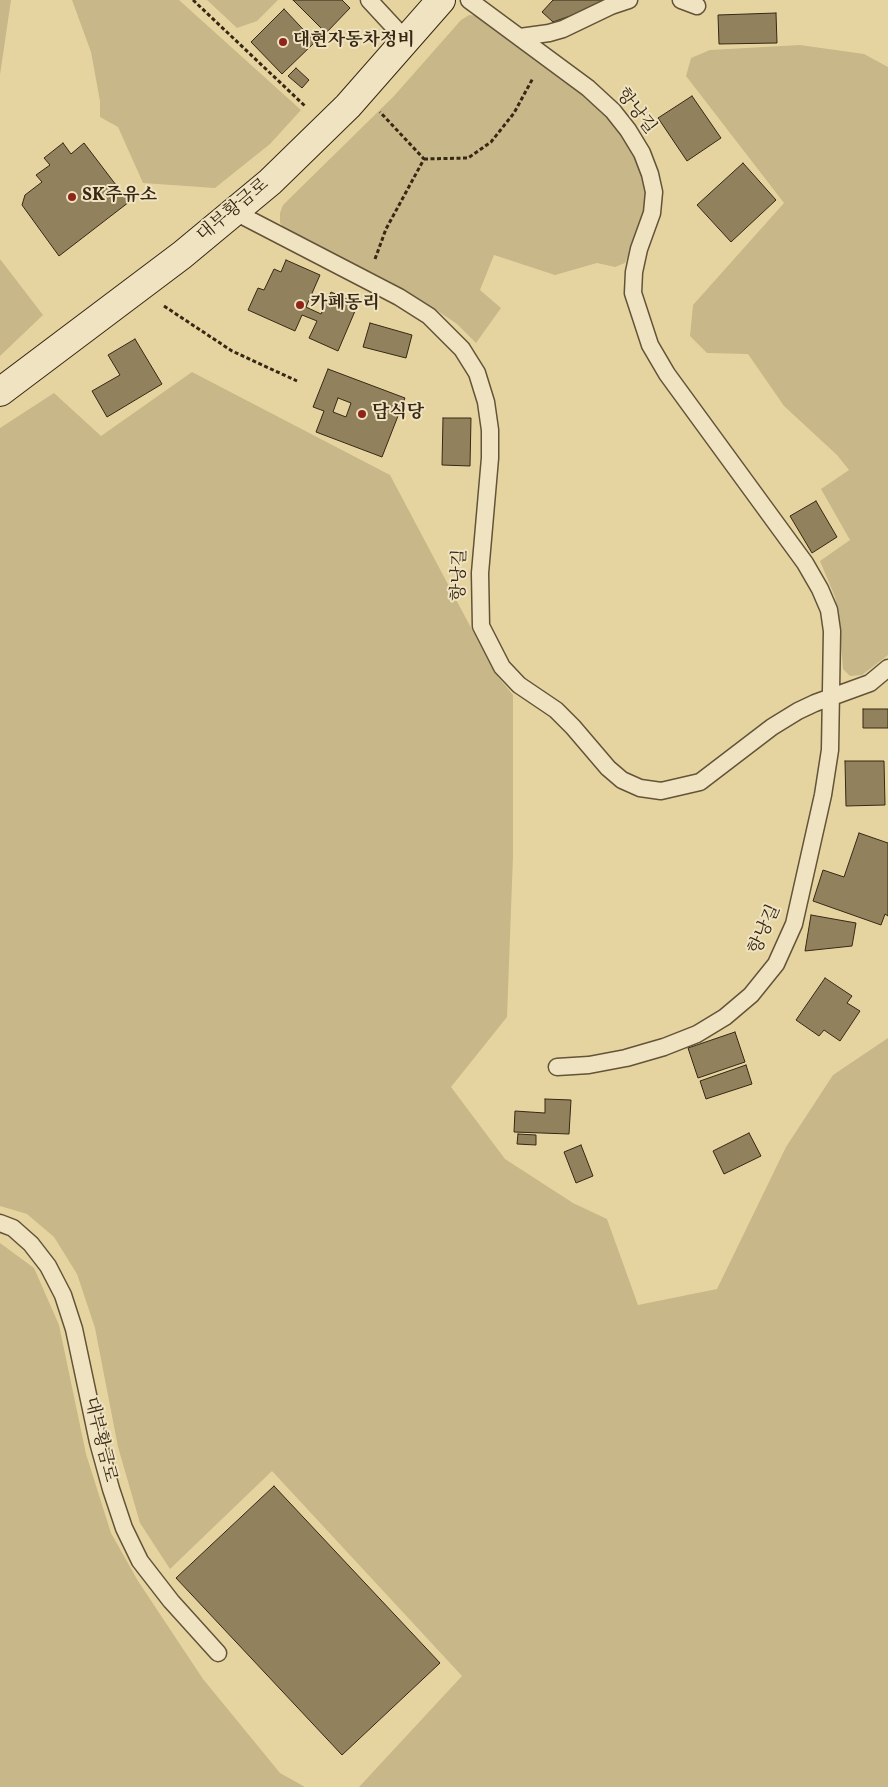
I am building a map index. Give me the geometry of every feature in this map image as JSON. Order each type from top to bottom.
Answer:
[{"type":"main road","name":"대부황금로","points":[[0,392],[141,286],[270,182],[361,92],[441,0]]},
{"type":"lane","points":[[369,0],[406,40]]},
{"type":"lane","name":"항낭길","points":[[470,0],[588,88],[613,111],[628,130],[642,153],[654,192],[652,213],[639,249],[634,272],[633,293],[639,317],[650,345],[667,374],[805,563],[820,589],[829,610],[832,631],[830,750],[806,876],[794,924],[776,964],[751,995],[725,1017],[697,1034],[664,1047],[626,1058],[588,1065],[557,1067]]},
{"type":"lane","points":[[520,37],[542,35],[562,29],[602,10],[629,0]]},
{"type":"lane","points":[[681,0],[697,6]]},
{"type":"lane","name":"항낭길","points":[[234,212],[368,280],[429,316],[462,349],[477,373],[486,402],[490,430],[490,458],[480,573],[481,626],[502,667],[519,685],[556,710],[608,768],[622,780],[640,788],[661,791],[700,782],[772,727],[798,711],[870,683],[888,668]]},
{"type":"lane","name":"대부황금로","points":[[0,1223],[13,1228],[31,1244],[48,1266],[63,1295],[74,1329],[98,1442],[121,1520],[140,1561],[166,1594],[218,1653]]},
{"type":"path","points":[[192,0],[311,111]]},
{"type":"path","points":[[361,92],[424,159],[468,158],[492,142],[514,113],[545,56]]},
{"type":"path","points":[[368,280],[386,229],[424,159]]},
{"type":"path","points":[[141,286],[167,309],[232,351],[297,381]]},
{"type":"shaded area","points":[[0,0],[11,0],[0,75]]},
{"type":"shaded area","points":[[72,0],[179,0],[301,110],[270,144],[215,188],[143,183],[118,127],[100,117],[100,101],[91,52]]},
{"type":"shaded area","points":[[207,0],[278,0],[257,21],[237,28]]},
{"type":"shaded area","points":[[469,15],[479,16],[542,62],[602,111],[627,143],[643,173],[647,200],[642,224],[625,263],[615,267],[597,263],[555,275],[494,255],[480,290],[501,308],[476,343],[457,324],[426,303],[387,280],[285,229],[280,223],[280,213],[283,205],[394,96],[461,20]]},
{"type":"shaded area","points":[[800,45],[864,54],[888,67],[888,655],[862,675],[850,676],[843,669],[835,597],[820,561],[850,540],[821,489],[849,470],[837,455],[784,406],[748,354],[707,353],[690,336],[693,305],[784,203],[686,76],[691,58],[710,50]]},
{"type":"shaded area","points":[[0,259],[43,315],[0,356]]},
{"type":"shaded area","points":[[192,372],[390,475],[495,673],[513,695],[513,856],[507,1017],[451,1087],[505,1159],[573,1203],[607,1219],[638,1305],[717,1289],[786,1147],[833,1075],[888,1038],[888,1787],[359,1787],[462,1676],[272,1471],[170,1569],[140,1523],[118,1447],[95,1328],[77,1274],[54,1237],[27,1214],[0,1206],[0,428],[54,393],[101,436]]},
{"type":"shaded area","points":[[0,1243],[34,1268],[59,1325],[86,1454],[111,1533],[138,1581],[203,1679],[280,1773],[305,1787],[0,1787]]},
{"type":"building","points":[[293,0],[342,0],[350,8],[326,33]]},
{"type":"building","points":[[553,0],[615,0],[553,22],[542,12]]},
{"type":"building","points":[[284,9],[315,42],[282,74],[251,42]]},
{"type":"building","points":[[776,13],[777,43],[719,44],[718,15]]},
{"type":"building","points":[[296,68],[309,80],[302,88],[288,76]]},
{"type":"building","points":[[692,96],[721,138],[687,161],[658,118]]},
{"type":"building","points":[[63,143],[71,154],[84,143],[129,202],[59,256],[22,205],[25,195],[42,182],[36,175],[50,165],[44,158]]},
{"type":"building","points":[[743,163],[776,200],[731,242],[697,205]]},
{"type":"building","points":[[286,260],[320,275],[306,307],[321,314],[331,292],[358,304],[338,351],[309,338],[317,321],[302,315],[295,331],[248,310],[258,288],[264,290],[274,269],[281,272]]},
{"type":"building","points":[[370,323],[412,335],[406,358],[363,347]]},
{"type":"building","points":[[135,339],[162,384],[107,417],[92,391],[120,375],[108,355]]},
{"type":"building","points":[[328,369],[405,398],[382,457],[316,432],[324,411],[313,407]],"holes":[[[338,398],[351,403],[346,417],[333,412]]]},
{"type":"building","points":[[443,418],[471,418],[470,466],[442,465]]},
{"type":"building","points":[[816,501],[837,537],[812,553],[790,516]]},
{"type":"building","points":[[863,709],[888,709],[888,728],[863,728]]},
{"type":"building","points":[[845,761],[884,761],[885,805],[846,806]]},
{"type":"building","points":[[859,833],[888,843],[888,916],[885,914],[881,925],[813,901],[823,870],[844,877]]},
{"type":"building","points":[[811,915],[856,923],[852,946],[805,951]]},
{"type":"building","points":[[825,978],[852,996],[847,1003],[860,1011],[840,1041],[824,1030],[819,1036],[796,1020]]},
{"type":"building","points":[[735,1032],[745,1062],[698,1078],[688,1048]]},
{"type":"building","points":[[746,1065],[752,1084],[706,1099],[700,1081]]},
{"type":"building","points":[[545,1099],[571,1100],[569,1134],[514,1132],[515,1111],[545,1113]]},
{"type":"building","points":[[749,1133],[761,1156],[724,1174],[713,1151]]},
{"type":"building","points":[[518,1134],[536,1135],[536,1145],[517,1144]]},
{"type":"building","points":[[581,1145],[593,1176],[576,1183],[564,1152]]},
{"type":"building","points":[[274,1486],[440,1663],[342,1755],[176,1578]]},
{"type":"place","name":"대현자동차정비","points":[[283,42]]},
{"type":"place","name":"SK주유소","points":[[72,197]]},
{"type":"place","name":"카페동리","points":[[300,305]]},
{"type":"place","name":"담식당","points":[[362,414]]}]
